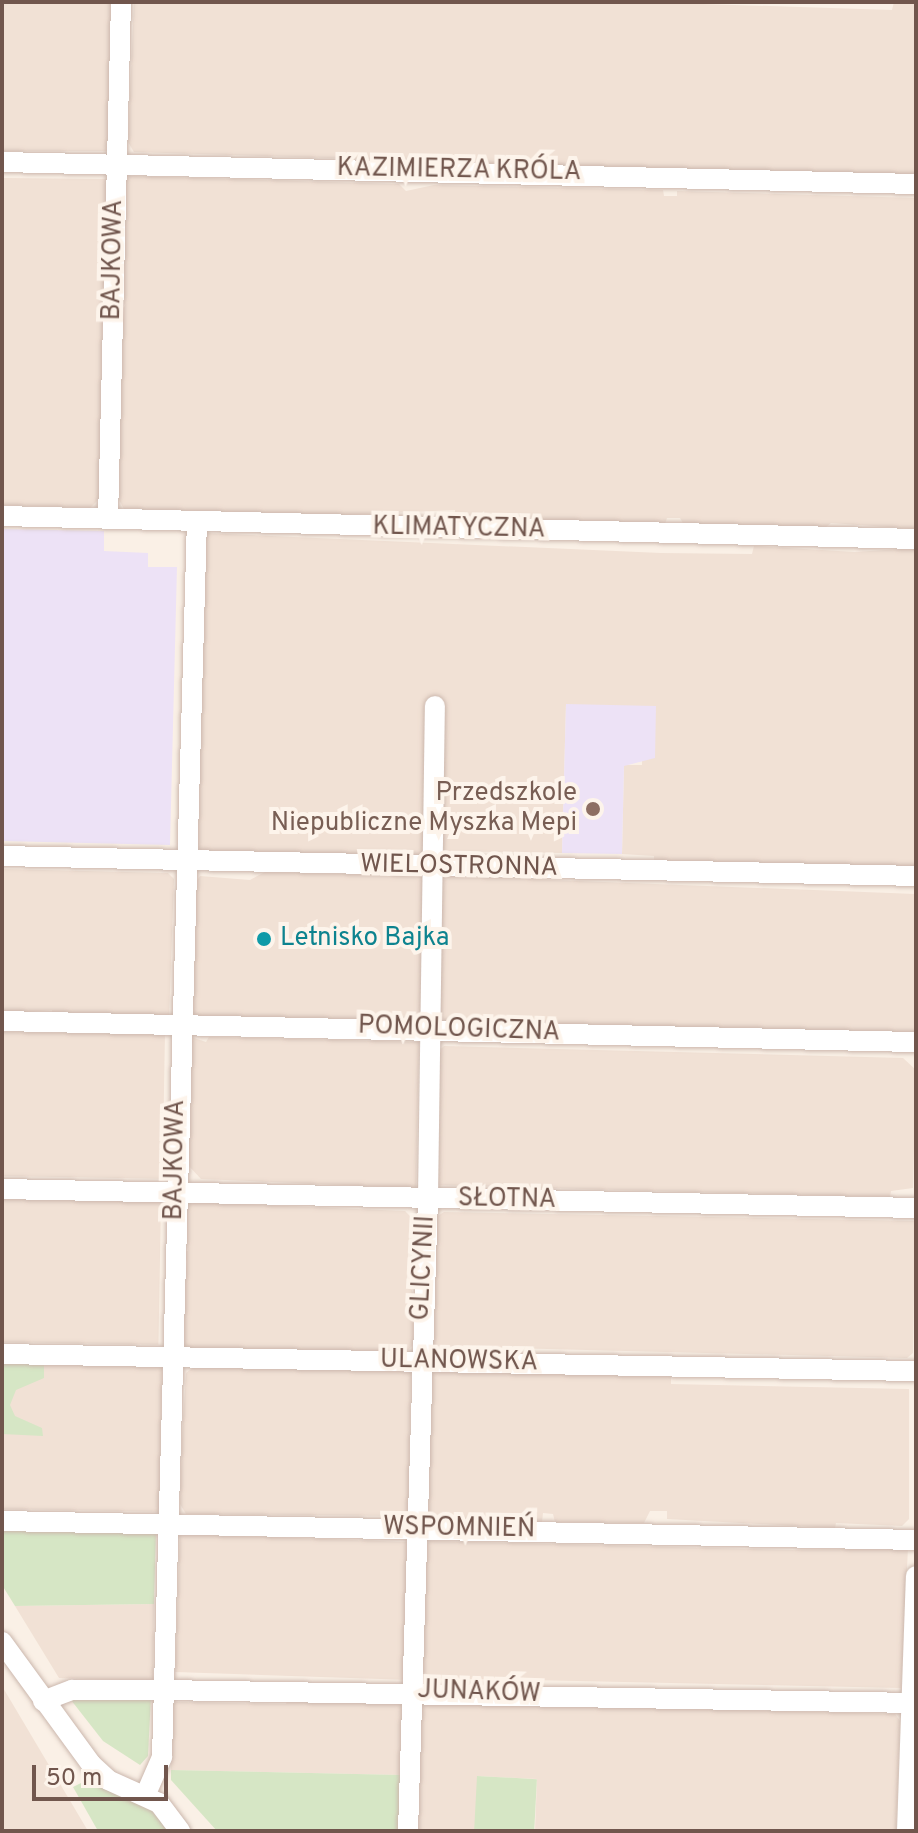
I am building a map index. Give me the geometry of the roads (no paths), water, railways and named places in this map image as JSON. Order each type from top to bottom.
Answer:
[{"type":"street","name":"BAJKOWA","points":[[108,519],[121,2]]},
{"type":"street","name":"KAZIMIERZA KRÓLA","points":[[2,162],[916,184]]},
{"type":"street","name":"KLIMATYCZNA","points":[[2,516],[916,539]]},
{"type":"street","name":"BAJKOWA","points":[[145,1796],[162,1757],[165,1521],[179,1023],[188,860],[197,521]]},
{"type":"street","name":"GLICYNII","points":[[408,1831],[420,1361],[428,1198],[435,706]]},
{"type":"street","name":"WIELOSTRONNA","points":[[2,856],[916,876]]},
{"type":"street","name":"POMOLOGICZNA","points":[[2,1021],[916,1042]]},
{"type":"street","name":"SŁOTNA","points":[[2,1189],[916,1208]]},
{"type":"street","name":"ULANOWSKA","points":[[2,1354],[916,1371]]},
{"type":"street","name":"WSPOMNIEŃ","points":[[2,1521],[91,1525],[165,1521],[916,1540]]},
{"type":"street","points":[[907,1831],[914,1703],[916,1576]]},
{"type":"street","points":[[2,1642],[91,1764],[108,1780],[145,1796],[170,1812],[180,1831]]},
{"type":"street","name":"JUNAKÓW","points":[[43,1701],[72,1690],[163,1690],[413,1691],[914,1703]]},
{"type":"place","name":"Przedszkole Niepubliczne Myszka Mepi","points":[[593,809]]},
{"type":"place","name":"Letnisko Bajka","points":[[264,939]]}]
